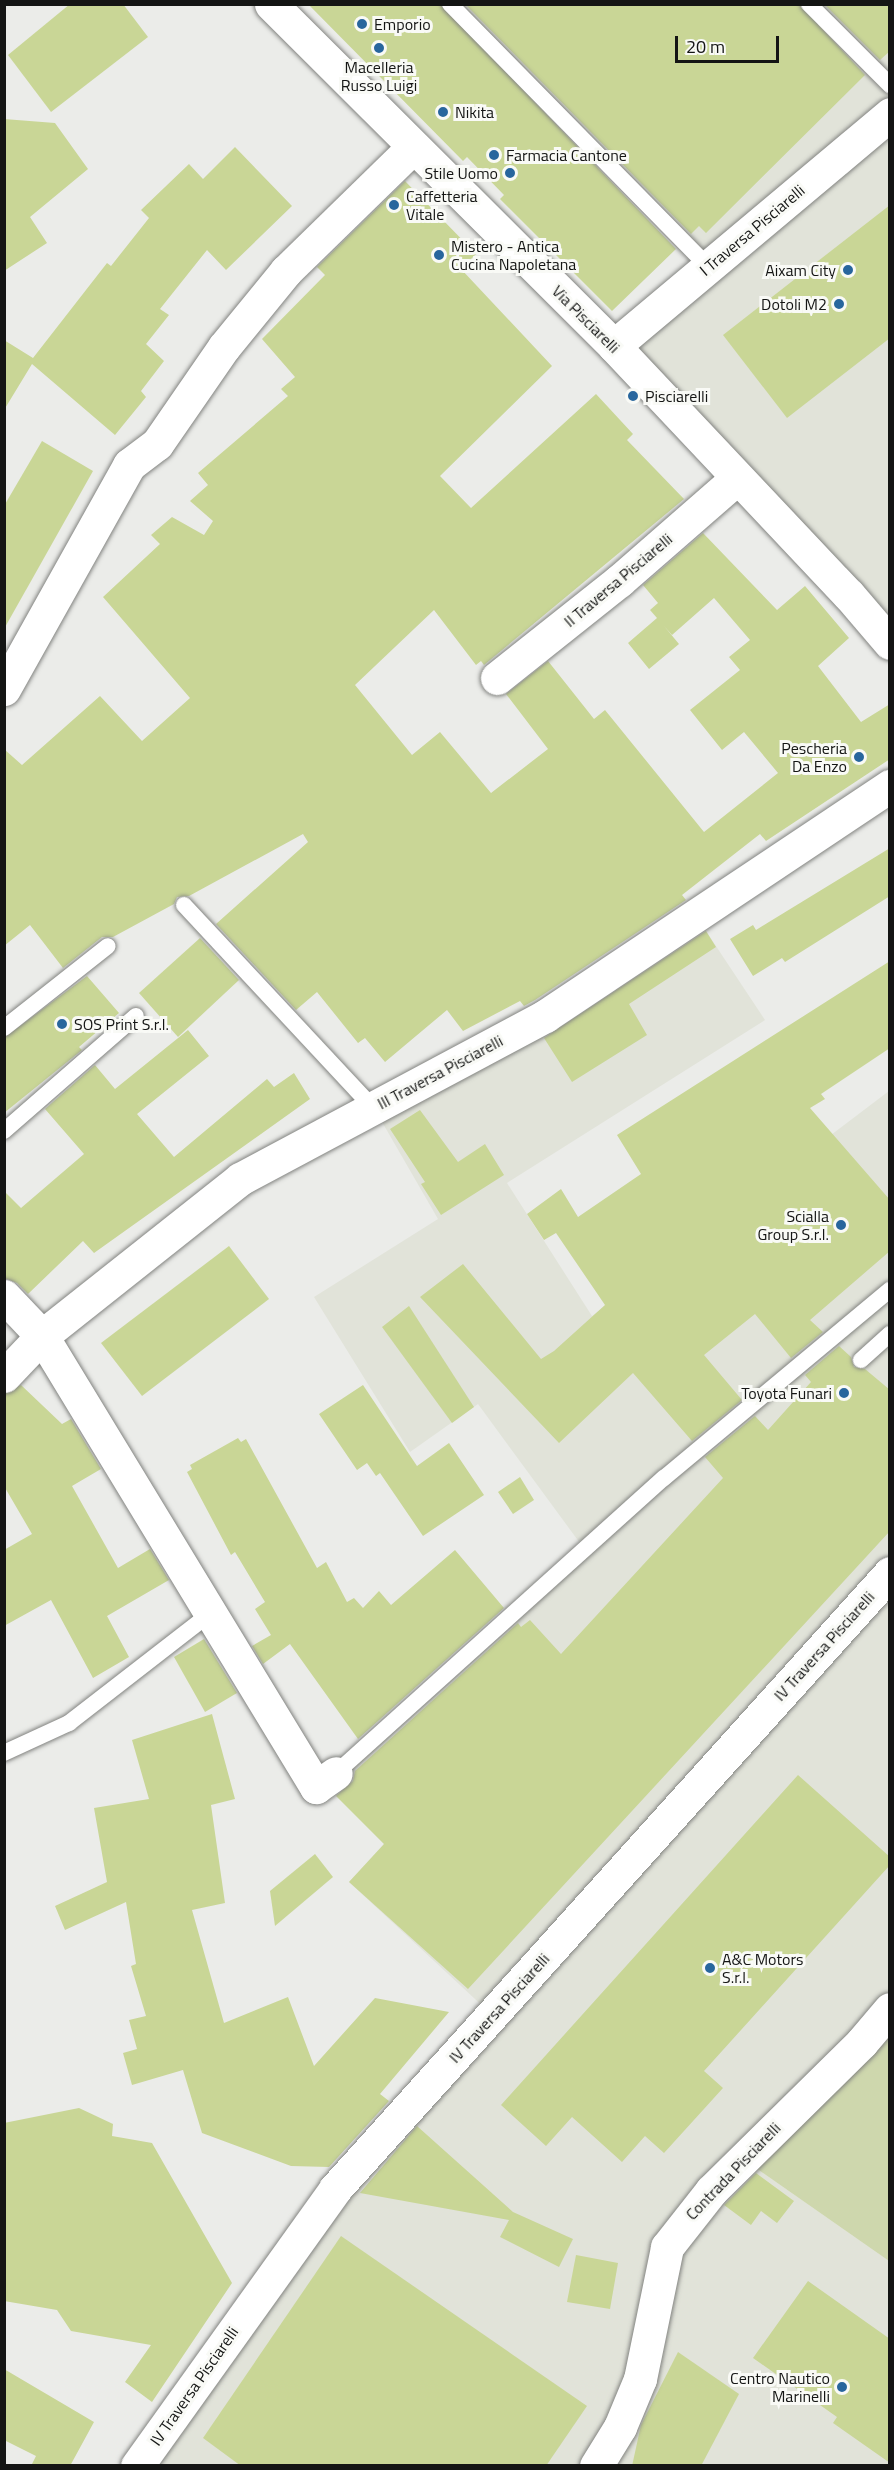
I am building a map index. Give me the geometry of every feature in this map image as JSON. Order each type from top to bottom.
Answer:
[{"type":"street","name":"Via Pisciarelli","points":[[271,4],[614,346],[849,595],[890,643]]},
{"type":"street","name":"I Traversa Pisciarelli","points":[[614,346],[890,114]]},
{"type":"street","points":[[4,689],[129,465],[157,444],[224,347],[286,271],[413,147]]},
{"type":"street","name":"II Traversa Pisciarelli","points":[[497,678],[619,581],[737,478]]},
{"type":"street","name":"III Traversa Pisciarelli","points":[[4,1376],[42,1336],[178,1224],[240,1179],[544,1016],[890,786]]},
{"type":"street","points":[[4,1296],[42,1336],[316,1787],[336,1773]]},
{"type":"street","name":"IV Traversa Pisciarelli","points":[[137,2466],[335,2189],[890,1573]]},
{"type":"street","name":"Contrada Pisciarelli","points":[[596,2466],[620,2427],[640,2379],[667,2247],[711,2191],[862,2042],[890,2009]]},
{"type":"lane","points":[[450,4],[708,267]]},
{"type":"lane","points":[[809,4],[890,85]]},
{"type":"lane","points":[[184,905],[373,1108]]},
{"type":"lane","points":[[4,1028],[108,946]]},
{"type":"lane","points":[[4,1131],[136,1016]]},
{"type":"lane","points":[[336,1773],[664,1478],[890,1290]]},
{"type":"lane","points":[[861,1360],[890,1334]]},
{"type":"lane","points":[[4,1753],[69,1723],[211,1613]]},
{"type":"shaded area","points":[[433,5],[889,5],[889,652],[608,357],[695,259]]},
{"type":"shaded area","points":[[698,919],[765,1020],[507,1183],[592,1316],[889,1091],[889,2022],[753,2166],[889,2261],[889,2465],[129,2466],[489,2012],[349,1882],[384,1844],[319,1778],[585,1550],[478,1404],[410,1452],[314,1297],[438,1219],[378,1115]]},
{"type":"green space","points":[[889,2022],[889,2261],[753,2166]]},
{"type":"building","points":[[70,4],[123,4],[148,37],[51,112],[8,55]]},
{"type":"building","points":[[308,4],[440,4],[676,249],[612,311],[500,199],[504,195],[467,157],[463,161]]},
{"type":"building","points":[[465,4],[799,4],[865,75],[706,233],[699,226],[691,234]]},
{"type":"building","points":[[824,4],[890,4],[890,51],[880,60]]},
{"type":"building","points":[[4,119],[55,123],[88,169],[30,217],[47,243],[4,271]]},
{"type":"building","points":[[235,147],[292,206],[226,270],[207,250],[160,309],[169,315],[146,344],[164,361],[141,391],[146,397],[115,435],[32,364],[4,410],[4,340],[33,358],[107,263],[111,266],[149,218],[141,210],[189,164],[203,179]]},
{"type":"building","points":[[405,181],[476,254],[461,269],[552,366],[440,476],[471,508],[596,394],[633,434],[627,440],[684,499],[484,665],[481,661],[476,665],[434,610],[355,685],[412,755],[440,732],[491,793],[548,749],[506,694],[548,661],[594,719],[605,710],[704,832],[778,773],[744,732],[722,750],[690,710],[740,670],[729,657],[750,640],[714,598],[672,635],[664,626],[679,644],[649,669],[628,643],[657,618],[650,610],[658,603],[643,585],[703,533],[777,610],[805,586],[849,638],[818,666],[861,722],[890,704],[890,759],[766,841],[760,834],[682,895],[686,900],[535,1000],[524,1006],[520,1001],[463,1031],[447,1010],[385,1062],[365,1038],[358,1043],[317,992],[296,1010],[216,924],[308,842],[303,834],[189,896],[177,897],[174,904],[113,937],[102,937],[63,968],[30,925],[4,946],[4,749],[22,765],[100,696],[142,741],[190,698],[103,597],[160,544],[151,535],[172,517],[204,535],[213,521],[190,501],[208,485],[198,473],[288,396],[281,389],[295,377],[262,339],[325,275],[317,267]]},
{"type":"building","name":"Aixam City","points":[[890,205],[890,338],[787,418],[723,335]]},
{"type":"building","points":[[42,441],[93,471],[4,629],[4,506]]},
{"type":"building","points":[[890,848],[890,896],[785,962],[782,958],[753,976],[730,939],[753,925],[756,930]]},
{"type":"building","points":[[706,931],[716,947],[629,1004],[647,1035],[572,1082],[544,1038]]},
{"type":"building","points":[[200,938],[239,980],[178,1037],[139,993]]},
{"type":"building","points":[[890,961],[890,1048],[821,1094],[825,1099],[810,1108],[890,1200],[890,1251],[810,1320],[823,1332],[791,1358],[755,1314],[704,1355],[742,1400],[692,1441],[633,1373],[559,1443],[420,1297],[463,1264],[541,1359],[554,1351],[605,1305],[556,1233],[544,1240],[527,1214],[561,1189],[578,1217],[641,1174],[617,1135]]},
{"type":"building","name":"SOS Print S.r.l.","points":[[87,976],[119,1013],[79,1047],[82,1050],[4,1113],[4,1038]]},
{"type":"building","points":[[188,1030],[209,1056],[137,1114],[174,1157],[267,1079],[274,1087],[294,1073],[310,1099],[94,1253],[83,1241],[28,1294],[17,1283],[4,1278],[4,1191],[21,1208],[84,1154],[45,1109],[95,1065],[115,1089]]},
{"type":"building","points":[[420,1110],[458,1162],[485,1144],[504,1175],[441,1215],[421,1184],[425,1182],[390,1129]]},
{"type":"building","points":[[229,1246],[269,1299],[142,1396],[101,1343]]},
{"type":"building","points":[[409,1306],[474,1407],[452,1423],[382,1327]]},
{"type":"building","points":[[839,1346],[851,1357],[854,1367],[865,1369],[890,1390],[890,1531],[468,1989],[349,1882],[384,1844],[336,1796],[353,1781],[355,1771],[518,1623],[521,1627],[530,1620],[561,1654],[723,1478],[705,1457],[755,1416],[768,1430],[811,1382],[805,1375]]},
{"type":"building","points":[[21,1385],[62,1424],[71,1419],[101,1469],[72,1486],[118,1568],[150,1549],[169,1580],[107,1616],[129,1657],[93,1678],[51,1600],[4,1626],[4,1550],[32,1534],[4,1486],[4,1394]]},
{"type":"building","points":[[363,1385],[417,1466],[449,1443],[484,1495],[423,1536],[380,1473],[376,1476],[367,1463],[357,1470],[319,1414]]},
{"type":"building","points":[[238,1438],[241,1442],[246,1439],[317,1568],[326,1562],[347,1602],[354,1598],[363,1608],[379,1591],[391,1605],[455,1550],[504,1608],[358,1739],[290,1644],[263,1664],[252,1646],[271,1635],[255,1609],[265,1602],[235,1552],[231,1555],[187,1472],[192,1469],[190,1465]]},
{"type":"building","points":[[520,1477],[534,1500],[513,1514],[498,1492]]},
{"type":"building","points":[[204,1639],[237,1693],[205,1712],[174,1657]]},
{"type":"building","points":[[212,1714],[235,1799],[211,1805],[225,1903],[192,1910],[224,2023],[288,1997],[314,2066],[375,1998],[449,2012],[380,2094],[389,2101],[329,2167],[291,2166],[202,2133],[183,2070],[132,2085],[123,2053],[137,2049],[129,2020],[146,2016],[131,1966],[136,1964],[126,1902],[65,1930],[55,1906],[107,1882],[94,1808],[149,1799],[132,1740]]},
{"type":"building","name":"A&C Motors S.r.l.","points":[[798,1775],[890,1857],[890,1865],[704,2071],[723,2088],[664,2153],[645,2136],[622,2162],[572,2117],[546,2146],[501,2105]]},
{"type":"building","points":[[315,1854],[333,1877],[275,1926],[270,1891]]},
{"type":"building","points":[[79,2108],[113,2124],[112,2136],[152,2143],[232,2283],[152,2402],[125,2382],[151,2345],[71,2331],[57,2310],[4,2301],[4,2123]]},
{"type":"building","points":[[417,2126],[513,2212],[573,2239],[559,2267],[500,2237],[509,2220],[360,2193]]},
{"type":"building","points":[[756,2173],[794,2201],[777,2223],[761,2211],[751,2225],[724,2205]]},
{"type":"building","points":[[341,2236],[587,2406],[546,2466],[241,2466],[203,2438]]},
{"type":"building","points":[[576,2255],[618,2263],[610,2309],[567,2302]]},
{"type":"building","name":"Centro Nautico Marinelli","points":[[808,2281],[890,2339],[890,2463],[833,2423],[837,2417],[753,2358]]},
{"type":"building","points":[[678,2352],[739,2394],[701,2466],[632,2466],[641,2425]]},
{"type":"building","points":[[4,2369],[94,2422],[70,2466],[31,2466],[36,2456],[4,2440]]},
{"type":"place","name":"Emporio","points":[[362,24]]},
{"type":"place","name":"Macelleria Russo Luigi","points":[[379,48]]},
{"type":"place","name":"Nikita","points":[[443,112]]},
{"type":"place","name":"Farmacia Cantone","points":[[494,155]]},
{"type":"place","name":"Stile Uomo","points":[[510,173]]},
{"type":"place","name":"Caffetteria Vitale","points":[[394,205]]},
{"type":"place","name":"Mistero - Antica Cucina Napoletana","points":[[439,255]]},
{"type":"place","name":"Aixam City","points":[[848,270]]},
{"type":"place","name":"Dotoli M2","points":[[839,304]]},
{"type":"place","name":"Pisciarelli","points":[[633,396]]},
{"type":"place","name":"Pescheria Da Enzo","points":[[859,757]]},
{"type":"place","name":"SOS Print S.r.l.","points":[[62,1024]]},
{"type":"place","name":"Scialla Group S.r.l.","points":[[841,1225]]},
{"type":"place","name":"Toyota Funari","points":[[844,1393]]},
{"type":"place","name":"A&C Motors S.r.l.","points":[[710,1968]]},
{"type":"place","name":"Centro Nautico Marinelli","points":[[842,2387]]}]
